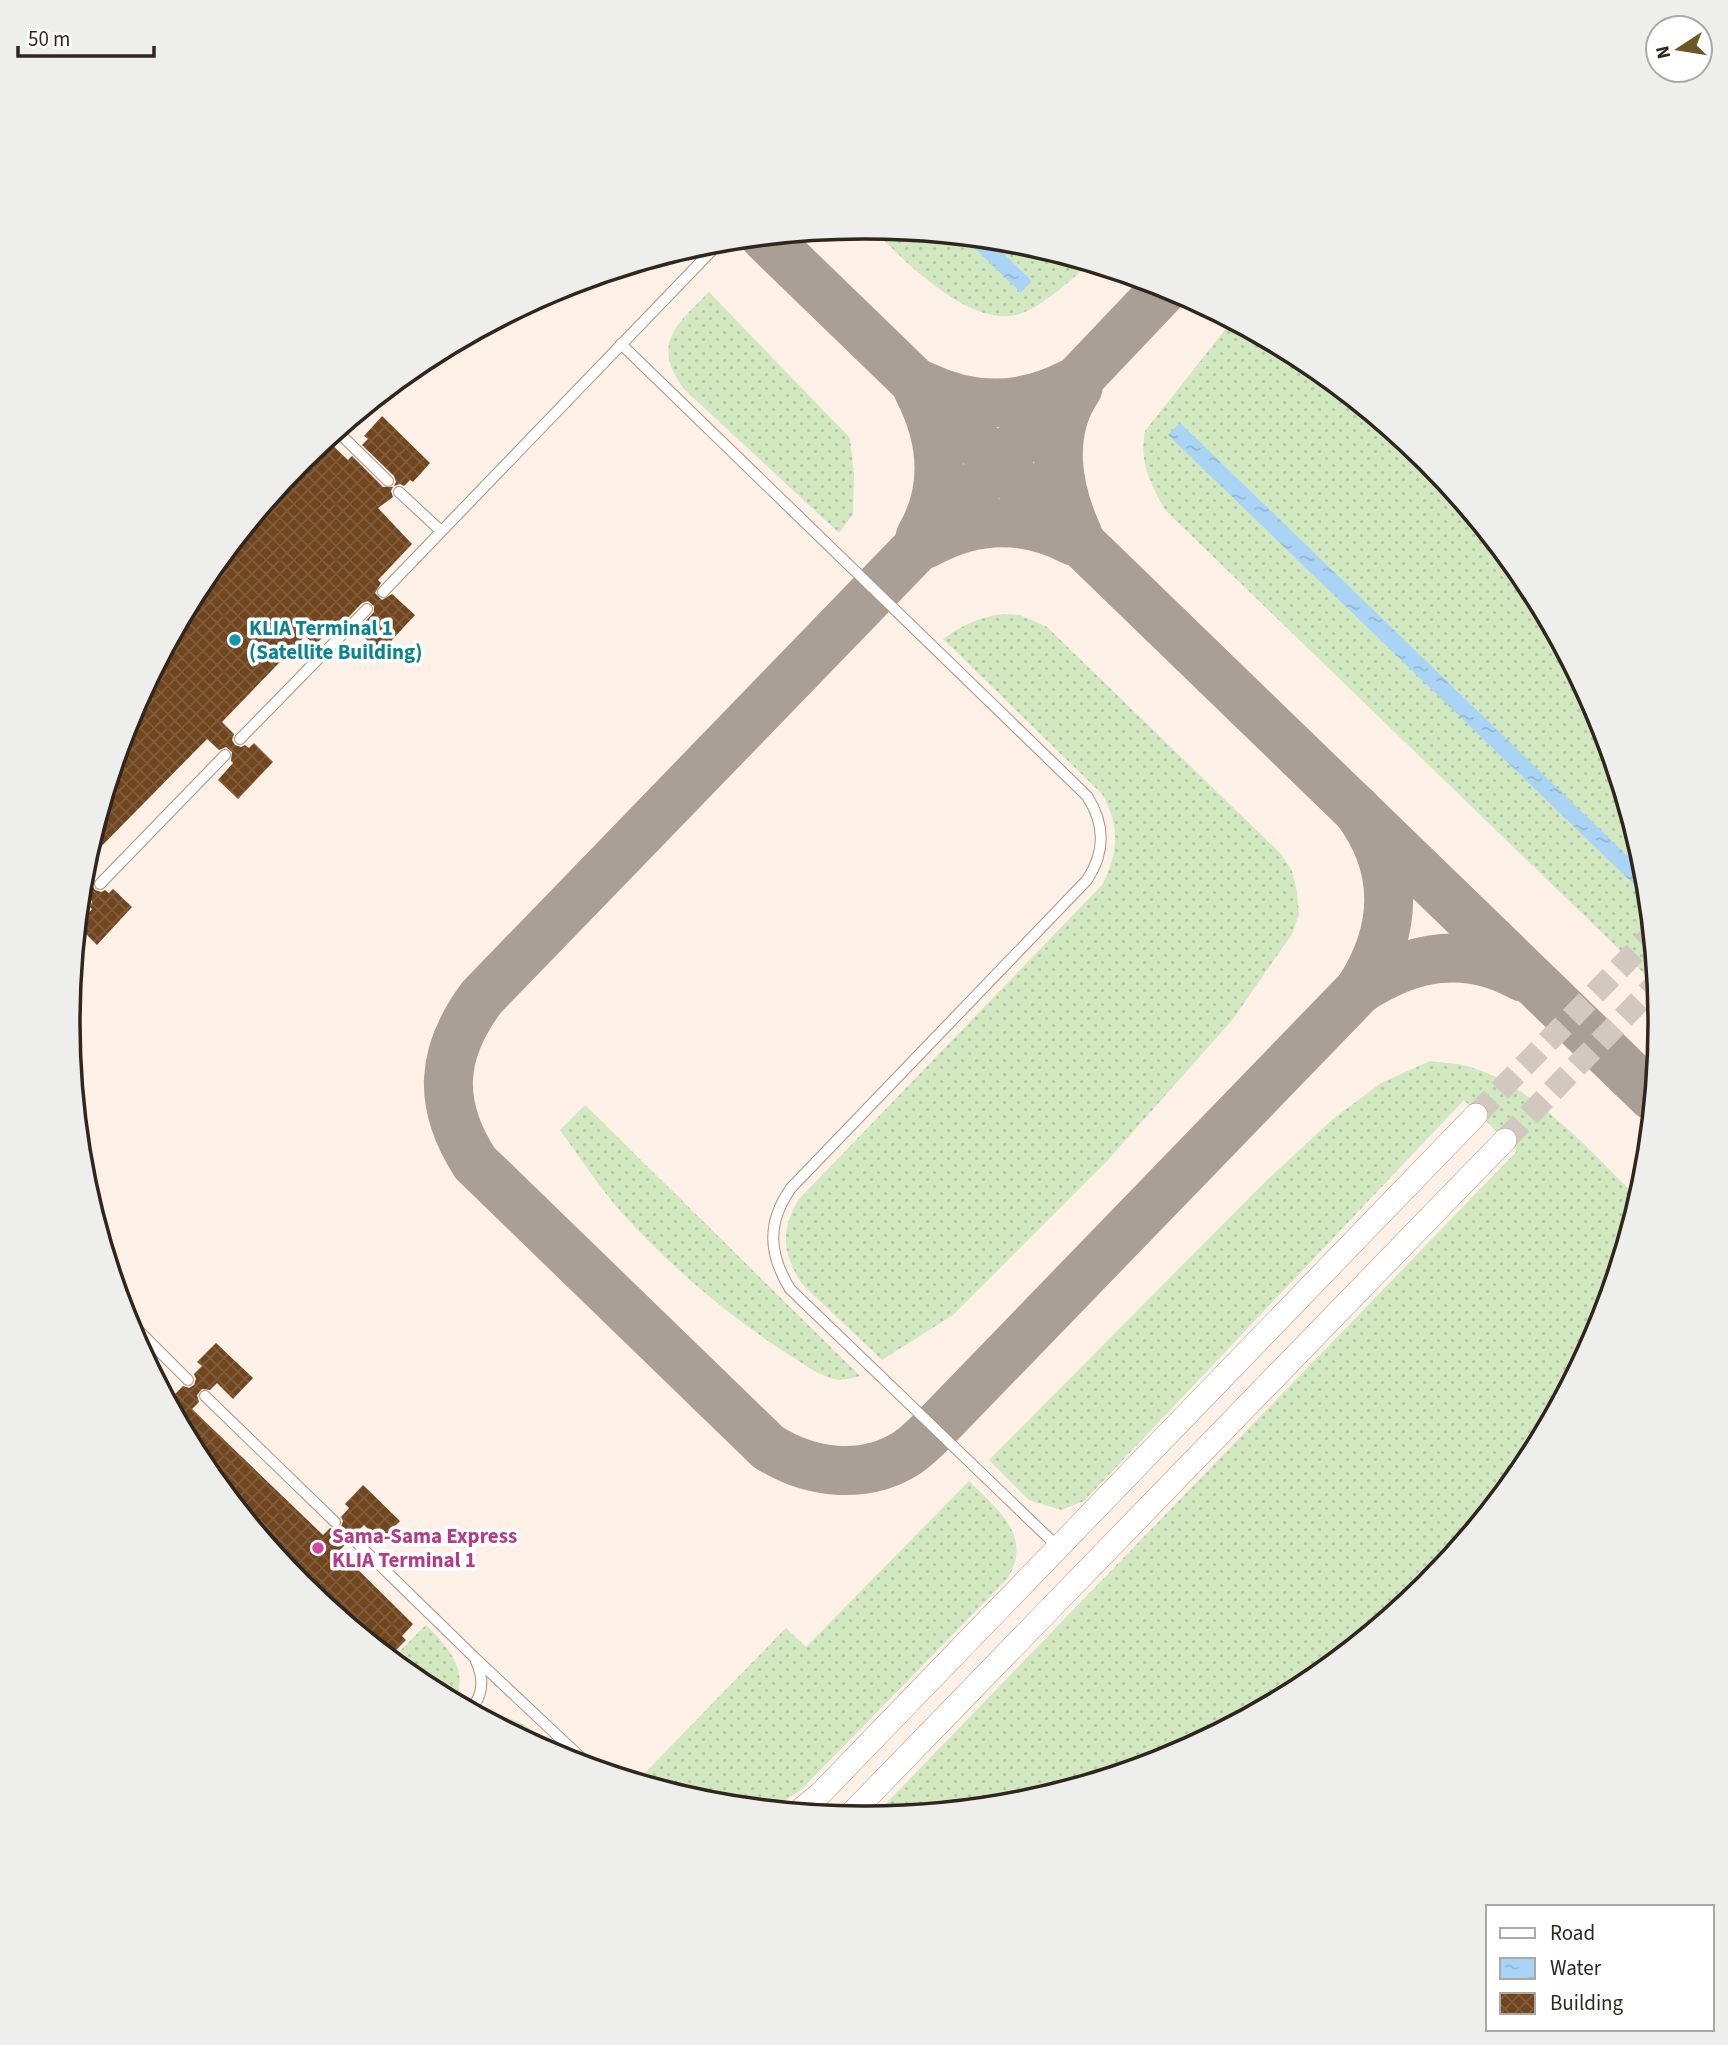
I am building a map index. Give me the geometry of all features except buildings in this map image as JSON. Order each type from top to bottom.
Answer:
[{"type":"street","points":[[808,1804],[1059,1548],[1476,1115]]},
{"type":"street","points":[[859,1806],[1505,1140]]},
{"type":"lane","points":[[383,592],[708,255]]},
{"type":"lane","points":[[621,344],[1077,786],[1096,809],[1102,842],[1100,855],[1087,880],[791,1188],[781,1202],[773,1233],[777,1262],[790,1289],[1059,1548]]},
{"type":"lane","points":[[343,437],[388,481]]},
{"type":"lane","points":[[399,492],[441,531]]},
{"type":"lane","points":[[240,740],[367,609]]},
{"type":"lane","points":[[100,884],[225,755]]},
{"type":"lane","points":[[148,1340],[188,1380]]},
{"type":"lane","points":[[205,1396],[335,1522]]},
{"type":"lane","points":[[352,1538],[572,1749]]},
{"type":"lane","points":[[475,1658],[482,1687],[475,1703]]},
{"type":"green space","points":[[884,240],[975,247],[1021,293],[1032,281],[1002,252],[1082,271],[1034,307],[1025,312],[1005,316],[984,313],[962,304],[901,257]]},
{"type":"green space","points":[[709,292],[850,438],[854,475],[853,514],[839,533],[685,390],[675,374],[669,360],[672,337],[686,315]]},
{"type":"green space","points":[[1226,328],[1299,371],[1341,401],[1381,433],[1453,506],[1486,546],[1543,631],[1588,723],[1621,820],[1641,920],[1646,975],[1165,510],[1150,481],[1145,463],[1145,431]]},
{"type":"green space","points":[[1003,614],[1020,615],[1047,627],[1281,854],[1292,871],[1299,914],[1292,934],[1233,1019],[1107,1161],[953,1315],[882,1360],[802,1284],[795,1273],[786,1241],[786,1231],[793,1210],[799,1199],[1102,885],[1114,850],[1112,817],[1102,794],[943,639],[972,622]]},
{"type":"green space","points":[[1430,1061],[1457,1064],[1495,1077],[1540,1105],[1629,1189],[1606,1274],[1588,1322],[1543,1414],[1515,1458],[1453,1539],[1381,1612],[1299,1674],[1256,1701],[1164,1746],[1067,1779],[966,1799],[884,1805],[1517,1151],[1464,1100],[1084,1501],[1061,1510],[1029,1500],[989,1460],[1268,1179],[1333,1119],[1381,1083]]},
{"type":"green space","points":[[585,1105],[860,1376],[837,1380],[811,1369],[768,1341],[701,1290],[660,1252],[621,1212],[560,1130]]},
{"type":"green space","points":[[969,1481],[1008,1524],[1016,1549],[1015,1563],[1008,1578],[801,1790],[784,1801],[762,1799],[711,1791],[644,1774],[786,1628],[806,1647]]},
{"type":"green space","points":[[426,1625],[454,1659],[460,1679],[457,1692],[429,1674],[399,1652]]},
{"type":"green space","points":[[503,1718],[516,1721],[535,1733]]},
{"type":"water","points":[[974,247],[1002,252],[1032,281],[1021,293]]},
{"type":"water","points":[[1180,423],[1629,858],[1635,885],[1168,435]]},
{"type":"taxiway","points":[[773,245],[1645,1089]]},
{"type":"taxiway","points":[[1157,296],[482,997],[468,1018],[451,1059],[448,1079],[454,1120],[475,1163],[768,1447],[784,1456],[818,1468],[854,1470],[890,1462],[907,1453],[931,1432],[1359,990],[1381,945],[1389,899],[1381,853],[1356,809]]},
{"type":"taxiway","points":[[924,386],[961,399],[998,403],[1036,397],[1072,383]]},
{"type":"taxiway","points":[[1078,388],[1062,423],[1058,461],[1065,499],[1078,535]]},
{"type":"taxiway","points":[[918,390],[933,426],[939,463],[935,501],[920,537]]},
{"type":"taxiway","points":[[926,544],[962,529],[1000,523],[1037,527],[1073,541]]},
{"type":"taxiway","points":[[1359,990],[1398,969],[1439,959],[1480,961],[1522,977]]},
{"type":"tunnel","points":[[1476,1115],[1643,944]]},
{"type":"tunnel","points":[[1505,1140],[1647,993]]},
{"type":"place","name":"KLIA Terminal 1 (Satellite Building)","points":[[235,640]]},
{"type":"place","name":"Sama-Sama Express KLIA Terminal 1","points":[[318,1548]]}]
